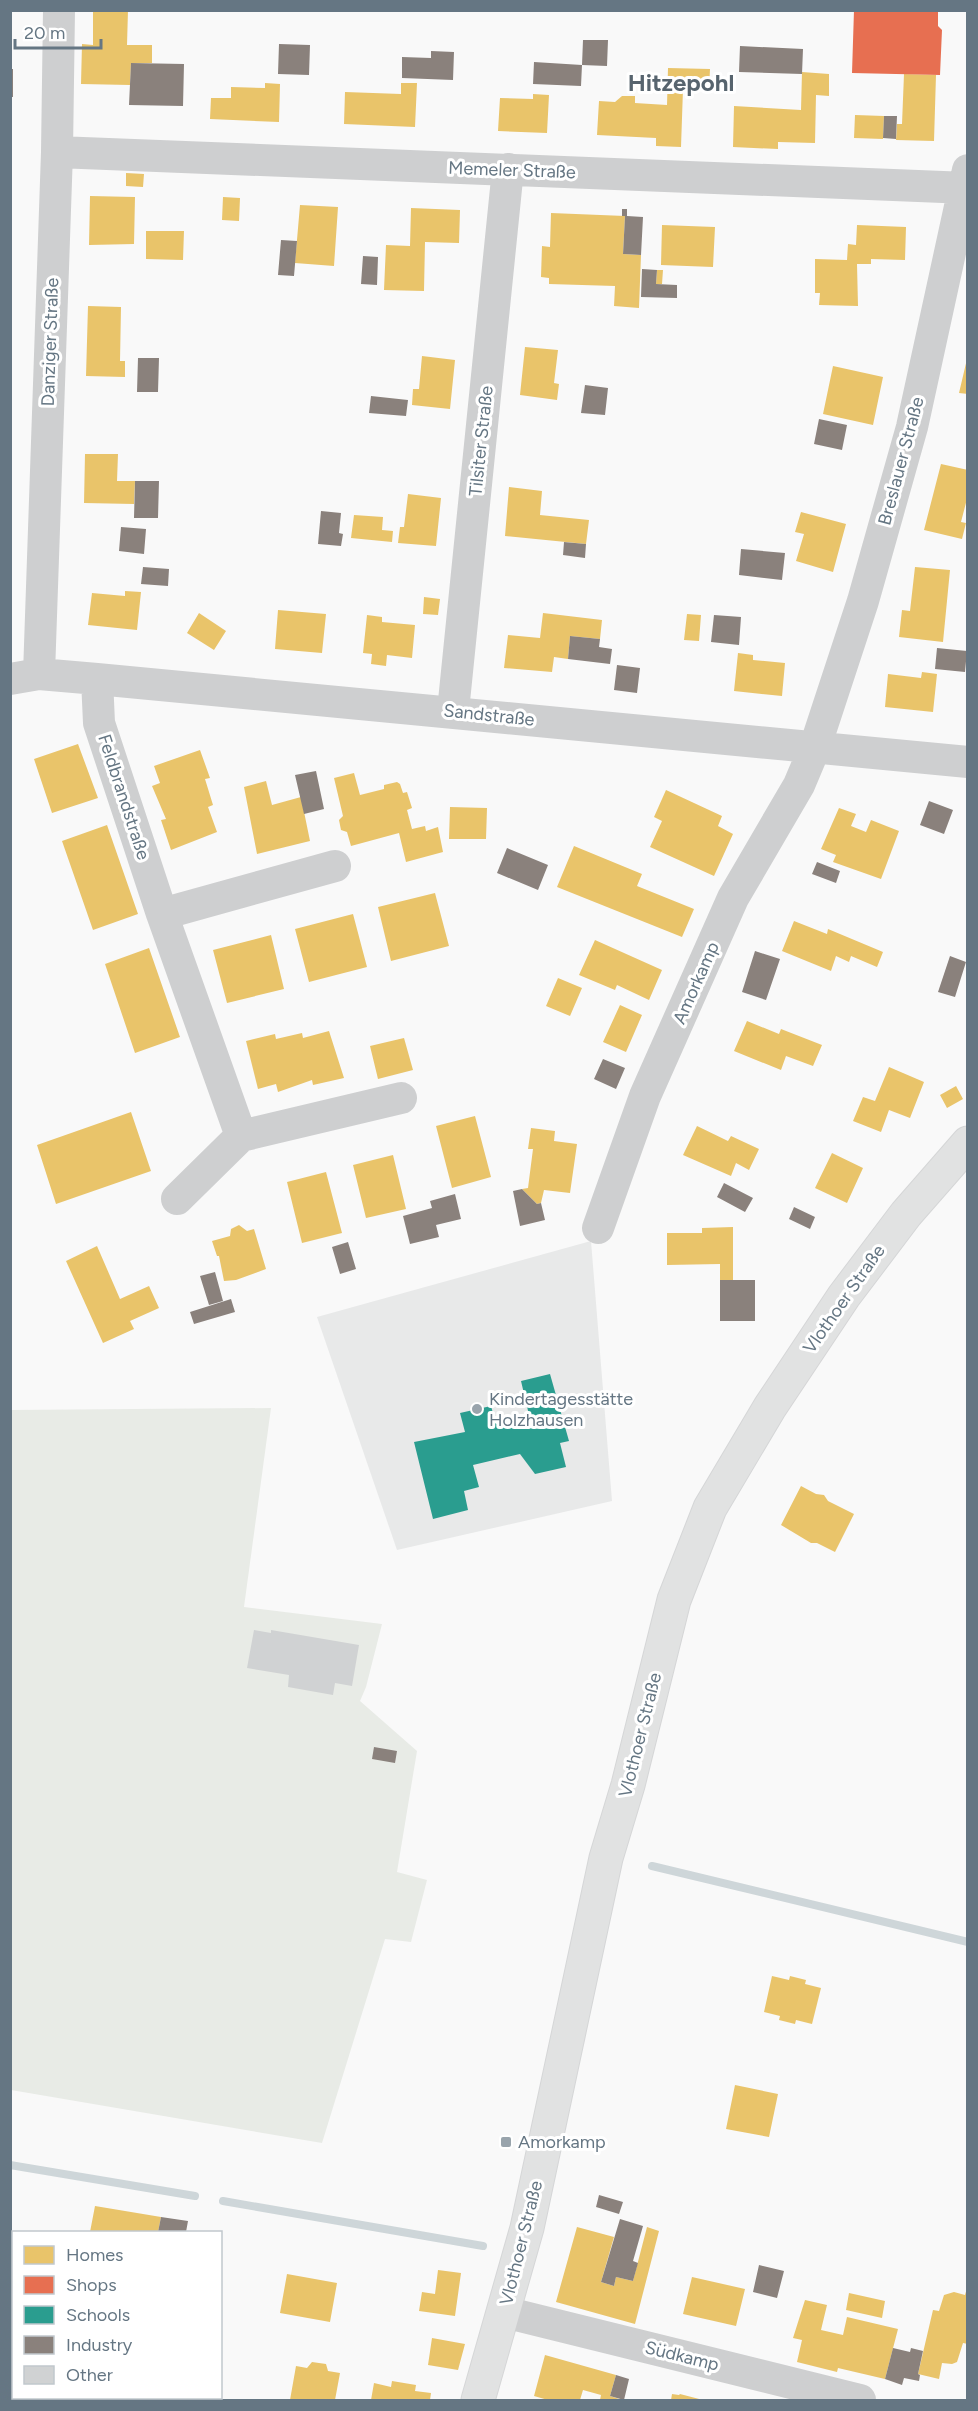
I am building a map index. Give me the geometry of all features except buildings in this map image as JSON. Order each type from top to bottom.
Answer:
[{"type":"street","name":"Danziger Straße","points":[[25,676],[57,152],[59,10]]},
{"type":"street","name":"Memeler Straße","points":[[57,152],[508,170],[967,182]]},
{"type":"street","name":"Tilsiter Straße","points":[[453,711],[508,170]]},
{"type":"street","name":"Breslauer Straße","points":[[815,747],[862,601],[912,427],[967,182]]},
{"type":"street","name":"Sandstraße","points":[[25,676],[97,678],[968,762]]},
{"type":"street","name":"Feldbrandstraße","points":[[97,678],[99,723],[162,914],[241,1136]]},
{"type":"street","name":"Amorkamp","points":[[598,1228],[645,1096],[733,898],[800,785],[815,747]]},
{"type":"street","points":[[162,914],[335,866]]},
{"type":"street","points":[[177,1199],[241,1136],[401,1098]]},
{"type":"street","name":"Vlothoer Straße","points":[[478,2400],[527,2228],[606,1858],[628,1785],[674,1600],[706,1519],[770,1407],[844,1296],[906,1214],[968,1143]]},
{"type":"street","name":"Südkamp","points":[[504,2312],[860,2400]]},
{"type":"shaded area","name":"Kindertagesstätte Holzhausen","points":[[591,1241],[612,1501],[397,1550],[317,1317]]},
{"type":"shaded area","points":[[271,1408],[244,1607],[382,1624],[366,1687],[360,1701],[417,1751],[397,1872],[427,1880],[411,1942],[385,1939],[322,2143],[11,2090],[10,1410]]},
{"type":"waterway","points":[[652,1866],[968,1942]]},
{"type":"waterway","points":[[10,2165],[195,2196]]},
{"type":"waterway","points":[[223,2201],[483,2246]]},
{"type":"place","name":"Kindertagesstätte Holzhausen","points":[[477,1409]]},
{"type":"place","name":"Amorkamp","points":[[506,2142]]},
{"type":"district","name":"Hitzepohl","points":[[681,82]]}]
